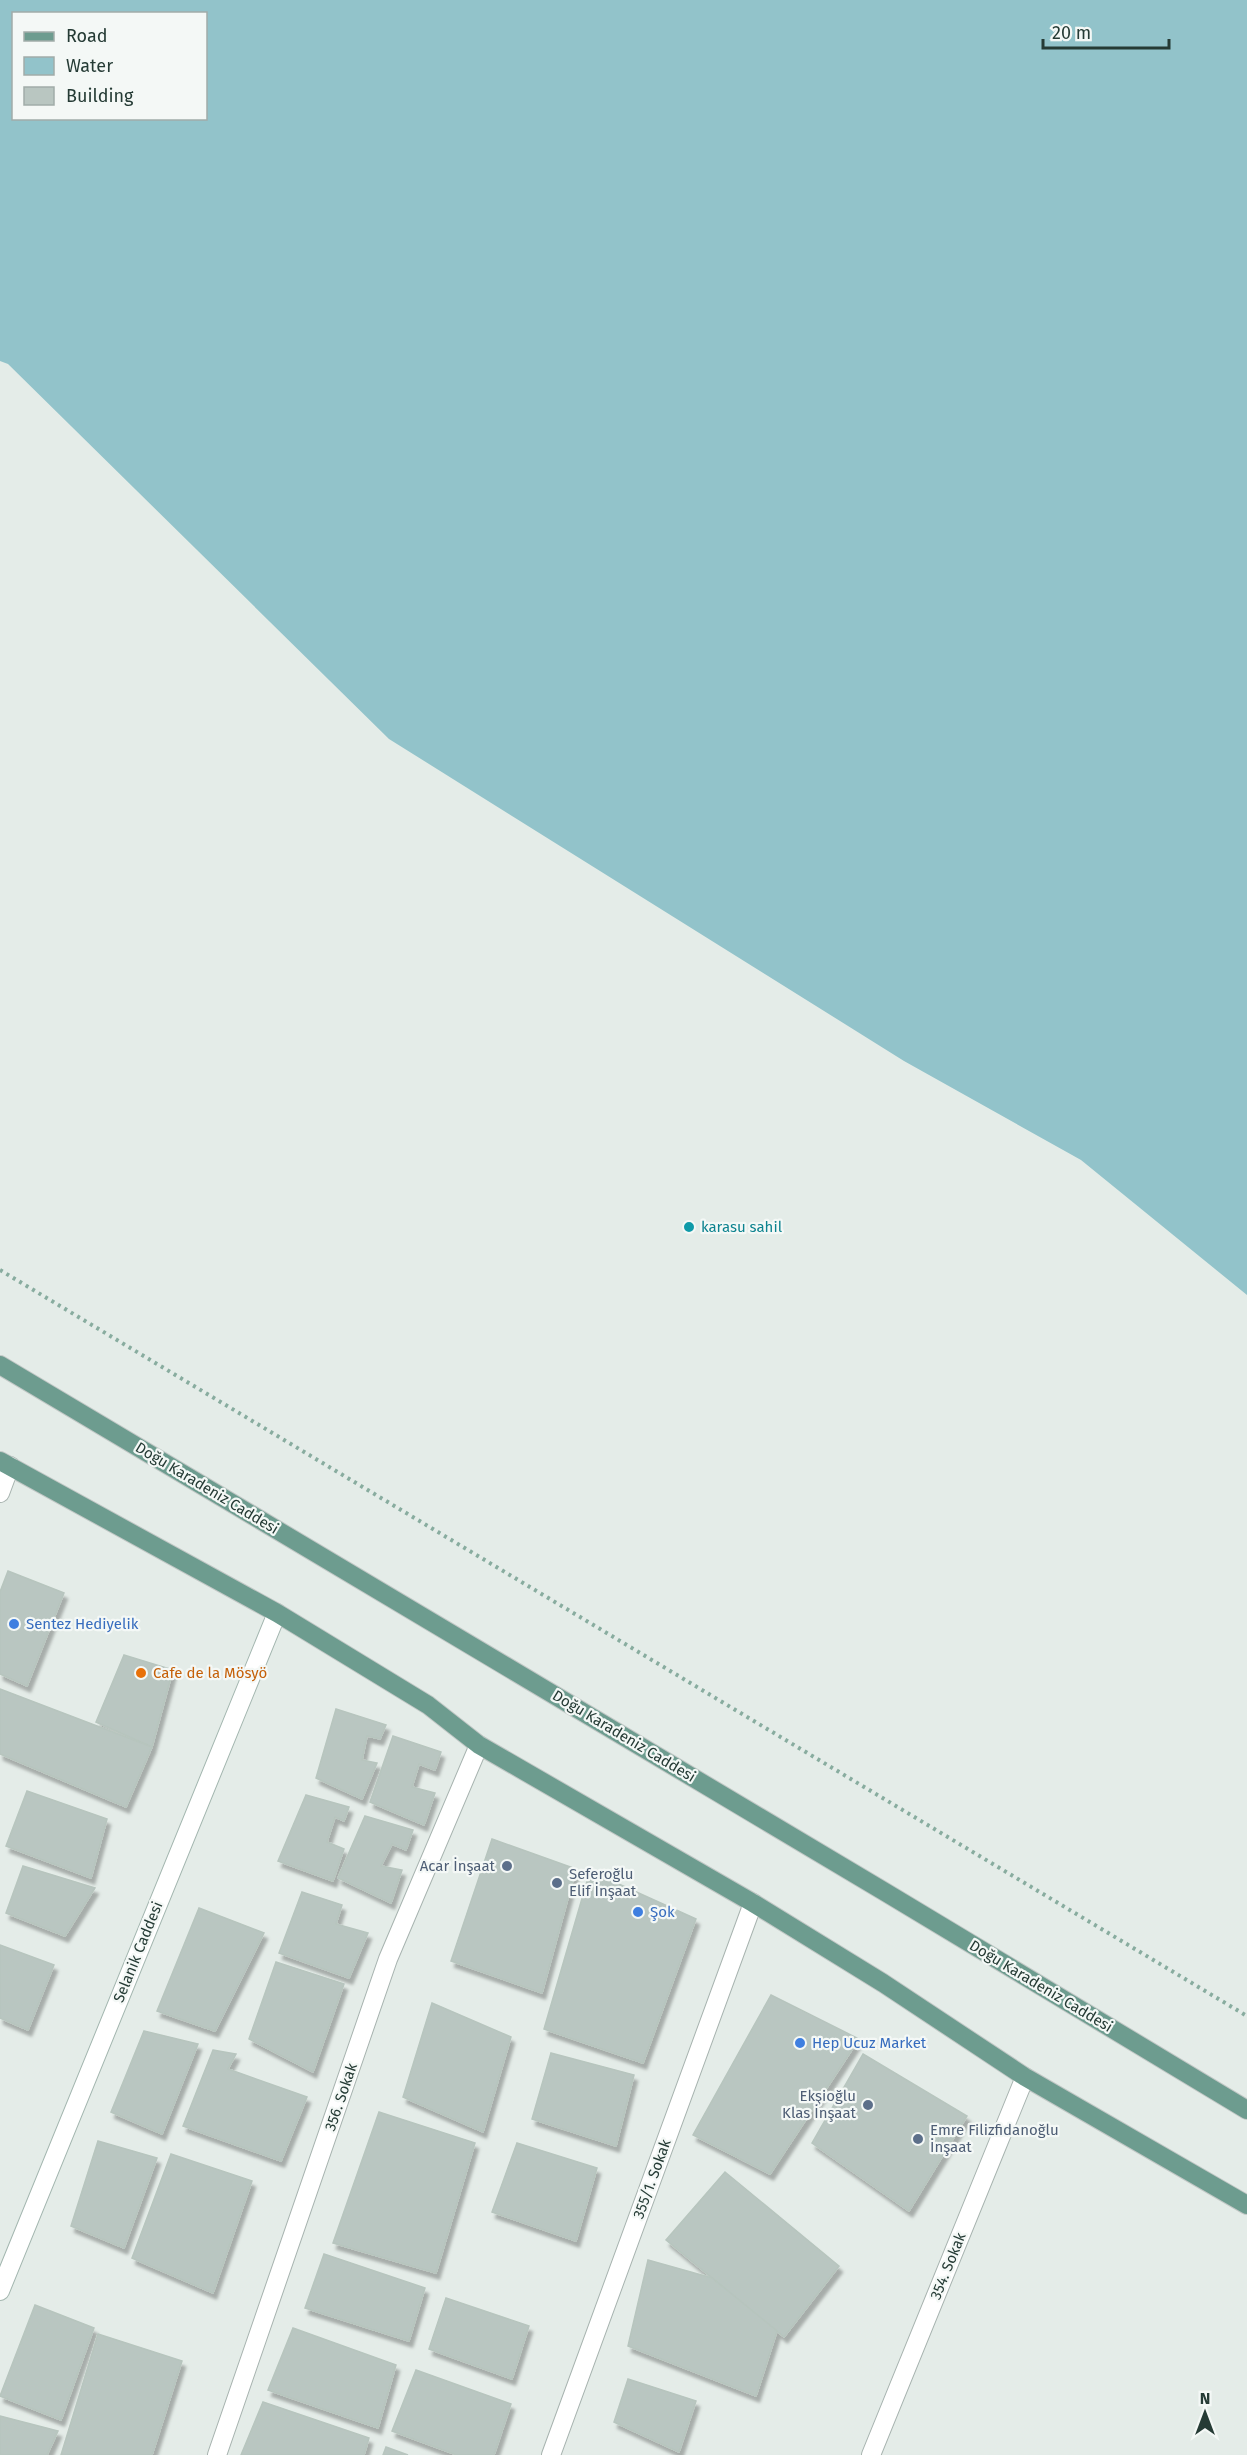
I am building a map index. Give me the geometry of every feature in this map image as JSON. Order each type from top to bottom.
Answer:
[{"type":"main road","name":"Doğu Karadeniz Caddesi","points":[[0,1365],[1247,2110]]},
{"type":"main road","points":[[5,1464],[277,1613],[428,1705],[479,1745],[753,1903],[883,1983],[1025,2077],[1247,2205]]},
{"type":"street","points":[[0,1493],[5,1464]]},
{"type":"street","name":"Selanik Caddesi","points":[[0,2291],[277,1613]]},
{"type":"street","name":"356. Sokak","points":[[217,2455],[388,1959],[479,1745]]},
{"type":"street","name":"355/1. Sokak","points":[[551,2455],[753,1903]]},
{"type":"street","name":"354. Sokak","points":[[871,2455],[1025,2077]]},
{"type":"path","points":[[0,1270],[1247,2016]]},
{"type":"water","points":[[0,0],[1247,0],[1247,1295],[1081,1160],[904,1061],[389,739],[8,364],[0,361]]},
{"type":"building","points":[[8,1571],[64,1593],[27,1686],[0,1674],[0,1592]]},
{"type":"building","points":[[124,1655],[173,1670],[152,1747],[96,1722]]},
{"type":"building","points":[[0,1689],[152,1747],[126,1807],[0,1754]]},
{"type":"building","points":[[336,1709],[386,1725],[380,1739],[367,1736],[362,1760],[377,1763],[362,1799],[316,1778]]},
{"type":"building","points":[[393,1736],[441,1752],[435,1770],[419,1764],[412,1787],[435,1793],[424,1825],[370,1802]]},
{"type":"building","points":[[27,1791],[107,1819],[91,1878],[6,1846]]},
{"type":"building","points":[[306,1795],[349,1807],[344,1821],[335,1817],[327,1842],[344,1849],[333,1881],[278,1861]]},
{"type":"building","points":[[365,1816],[413,1830],[406,1850],[392,1844],[381,1866],[402,1870],[391,1903],[338,1878]]},
{"type":"building","points":[[492,1839],[576,1869],[542,1993],[451,1961]]},
{"type":"building","points":[[23,1866],[95,1888],[65,1936],[6,1913]]},
{"type":"building","points":[[590,1871],[696,1919],[643,2063],[544,2029]]},
{"type":"building","points":[[302,1892],[342,1905],[336,1924],[368,1933],[349,1978],[279,1953]]},
{"type":"building","points":[[199,1908],[264,1933],[215,2031],[157,2011]]},
{"type":"building","points":[[0,1945],[54,1965],[28,2030],[0,2018]]},
{"type":"building","points":[[276,1962],[344,1984],[313,2072],[249,2039]]},
{"type":"building","points":[[771,1995],[859,2039],[770,2174],[693,2135]]},
{"type":"building","points":[[432,2003],[511,2037],[483,2132],[403,2097]]},
{"type":"building","points":[[144,2031],[198,2044],[162,2134],[111,2112]]},
{"type":"building","points":[[213,2050],[236,2054],[228,2069],[307,2097],[281,2161],[183,2126]]},
{"type":"building","points":[[551,2053],[634,2075],[616,2146],[532,2119]]},
{"type":"building","points":[[863,2054],[967,2116],[909,2211],[812,2143]]},
{"type":"building","points":[[379,2112],[475,2143],[436,2273],[333,2243]]},
{"type":"building","points":[[98,2141],[157,2158],[124,2248],[71,2226]]},
{"type":"building","points":[[517,2143],[597,2168],[576,2241],[492,2212]]},
{"type":"building","points":[[171,2154],[252,2181],[213,2293],[132,2258]]},
{"type":"building","points":[[725,2172],[839,2266],[784,2337],[666,2240]]},
{"type":"building","points":[[324,2254],[425,2288],[409,2341],[305,2308]]},
{"type":"building","points":[[648,2260],[712,2278],[777,2331],[756,2396],[628,2346]]},
{"type":"building","points":[[446,2298],[529,2326],[512,2379],[429,2349]]},
{"type":"building","points":[[35,2305],[94,2328],[61,2420],[0,2396]]},
{"type":"building","points":[[293,2328],[396,2365],[378,2428],[268,2390]]},
{"type":"building","points":[[98,2334],[182,2361],[152,2455],[61,2455]]},
{"type":"building","points":[[416,2370],[511,2404],[494,2455],[457,2455],[392,2431]]},
{"type":"building","points":[[628,2379],[696,2401],[679,2452],[614,2422]]},
{"type":"building","points":[[263,2402],[369,2438],[364,2455],[241,2455]]},
{"type":"building","points":[[0,2416],[58,2431],[47,2455],[0,2455]]},
{"type":"building","points":[[386,2447],[408,2455],[383,2455]]},
{"type":"place","name":"karasu sahil","points":[[689,1227]]},
{"type":"place","name":"Sentez Hediyelik","points":[[14,1624]]},
{"type":"place","name":"Cafe de la Mösyö","points":[[141,1673]]},
{"type":"place","name":"Acar İnşaat","points":[[507,1866]]},
{"type":"place","name":"Seferoğlu Elif İnşaat","points":[[557,1883]]},
{"type":"place","name":"Şok","points":[[638,1912]]},
{"type":"place","name":"Hep Ucuz Market","points":[[800,2043]]},
{"type":"place","name":"Ekşioğlu Klas İnşaat","points":[[868,2105]]},
{"type":"place","name":"Emre Filizfidanoğlu İnşaat","points":[[918,2139]]}]
